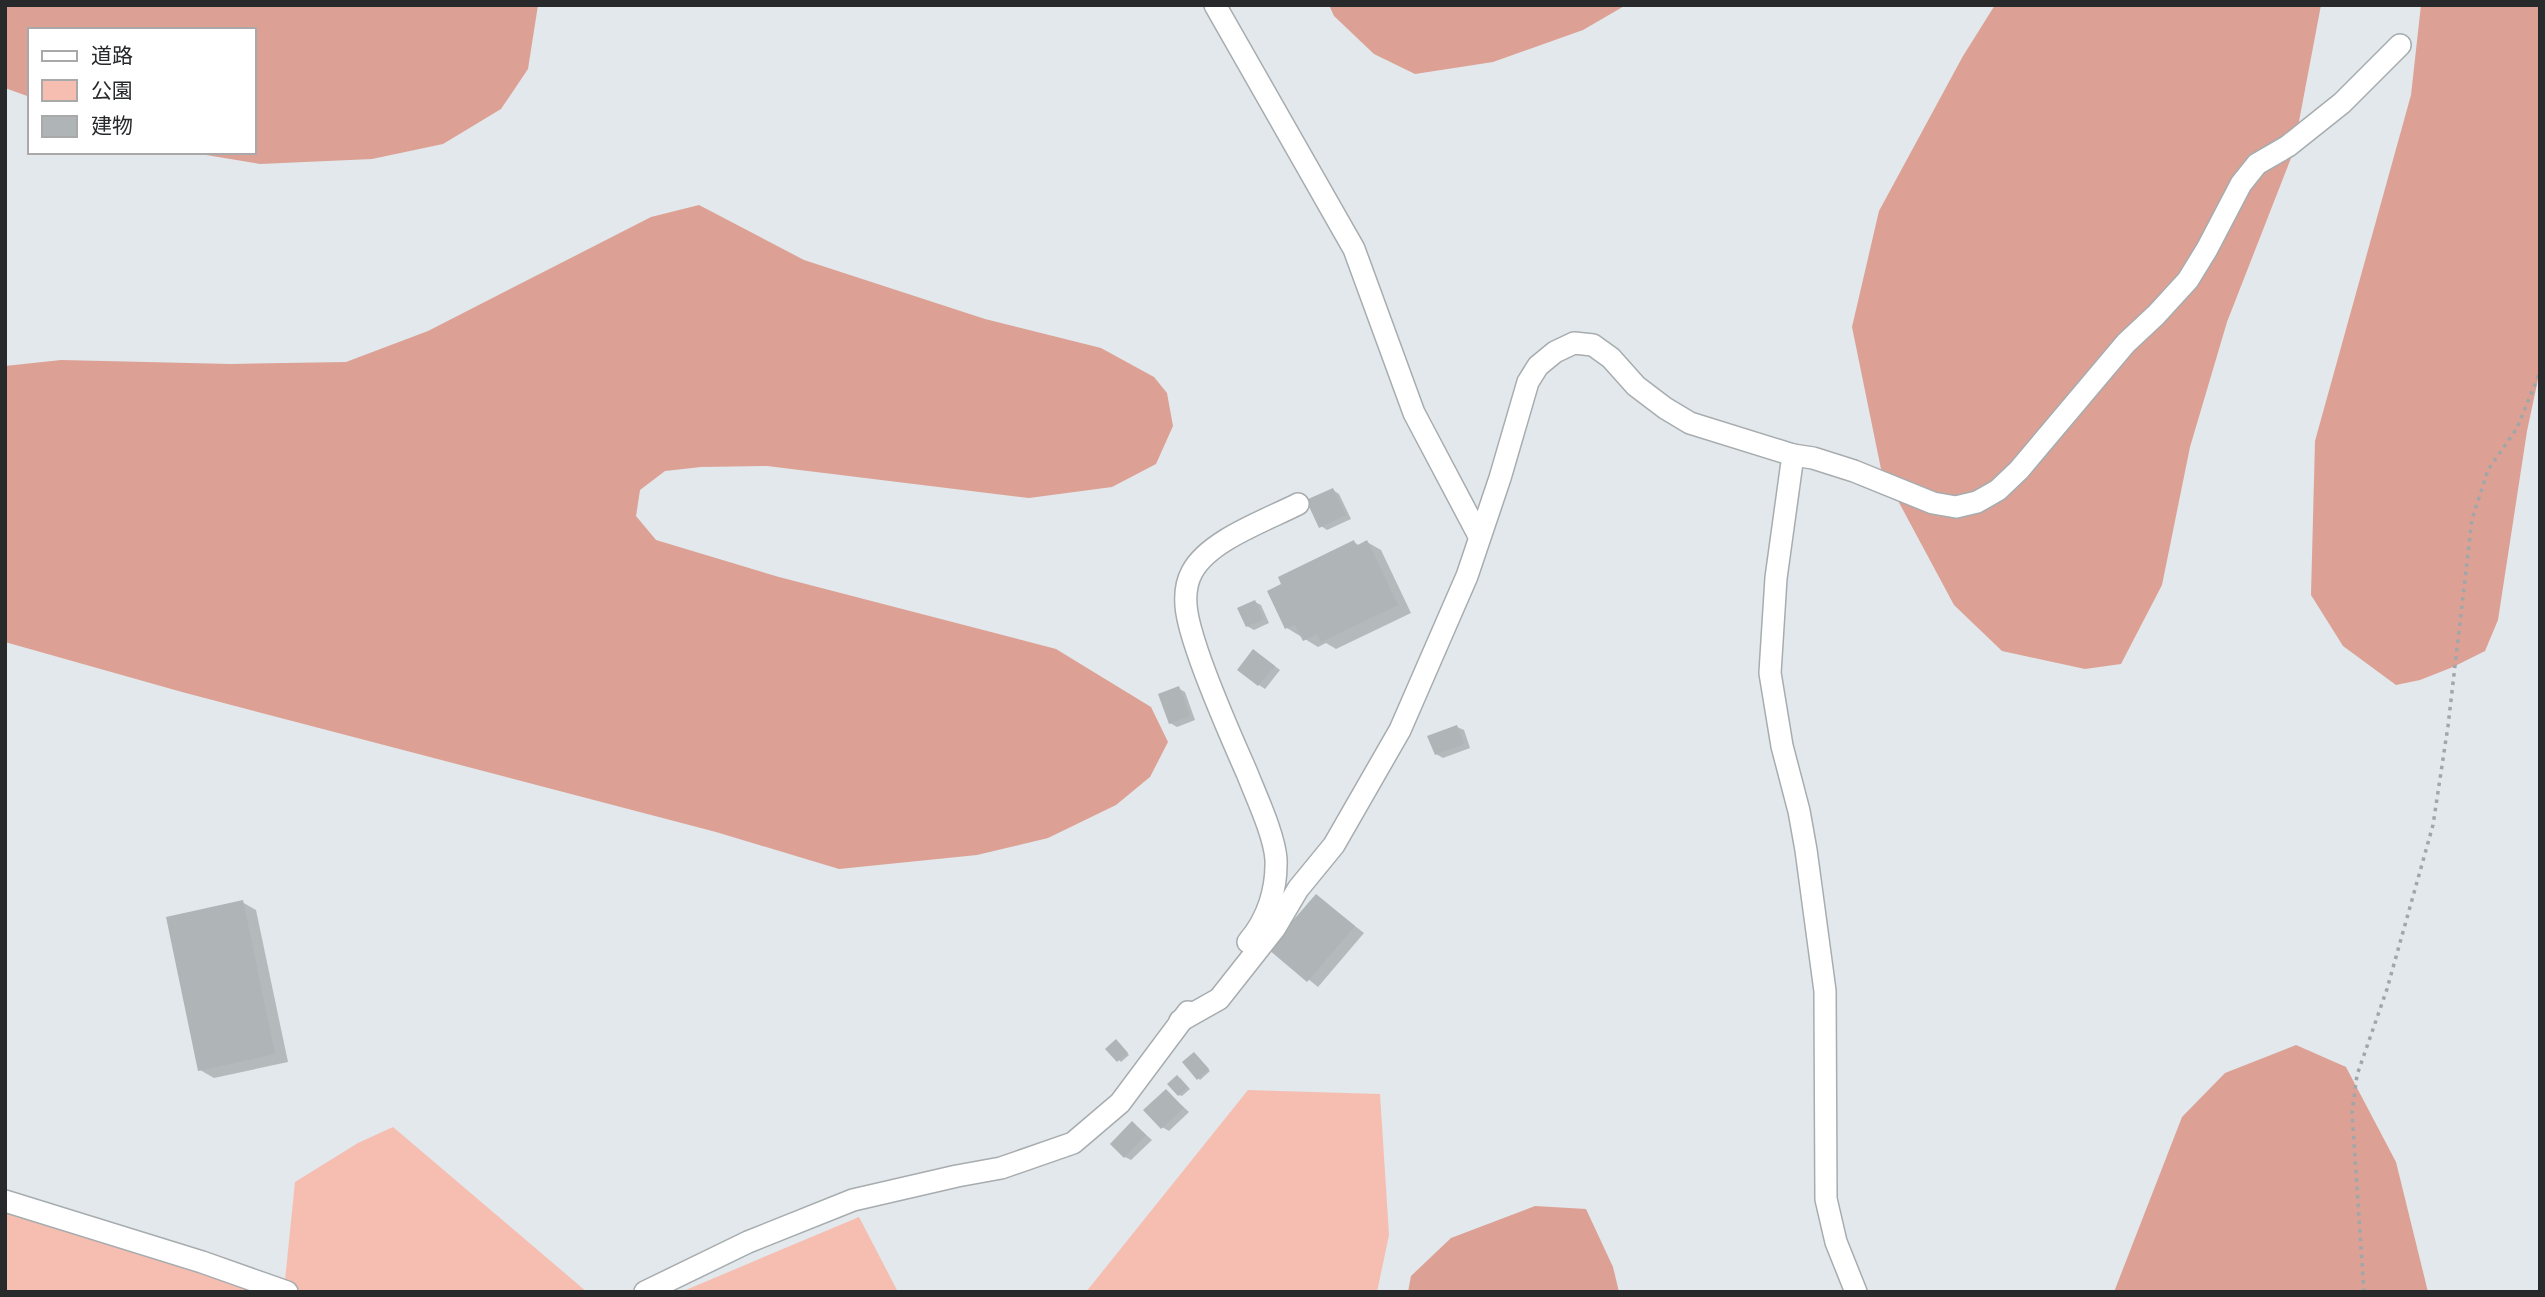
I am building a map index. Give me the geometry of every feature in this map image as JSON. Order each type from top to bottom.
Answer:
[{"type":"street","points":[[1215,5],[1354,249],[1414,413],[1479,536]]},
{"type":"street","points":[[1180,1021],[1219,999],[1275,928],[1298,889],[1334,845],[1400,730],[1467,576],[1528,382],[1538,366],[1555,352],[1574,344],[1594,345],[1611,358],[1636,386],[1690,423],[1854,471],[1933,503],[1956,507],[1977,502],[1998,489],[2038,450],[2126,343],[2188,280],[2241,184],[2257,164],[2287,146],[2342,103],[2400,45]]},
{"type":"street","points":[[1793,455],[1776,578],[1770,673],[1782,746],[1806,850],[1825,991],[1826,1199],[1836,1242],[1856,1292]]},
{"type":"street","points":[[645,1292],[748,1242],[853,1200],[1001,1168],[1073,1143],[1120,1103],[1180,1021],[1255,933],[1275,894],[1276,856],[1261,807],[1209,684],[1188,624],[1186,595],[1192,572],[1210,551],[1298,504]]},
{"type":"street","points":[[5,1201],[202,1262],[287,1292]]},
{"type":"path","points":[[2364,1292],[2352,1113],[2357,1075],[2387,989],[2433,825],[2448,726],[2472,519],[2488,470],[2516,428],[2540,372]]},
{"type":"green space","points":[[1248,1090],[1380,1094],[1389,1235],[1377,1292],[1086,1292]]},
{"type":"green space","points":[[393,1127],[587,1292],[5,1292],[5,1201],[284,1290],[295,1182],[358,1143]]},
{"type":"green space","points":[[859,1217],[898,1292],[681,1292]]},
{"type":"shaded area","points":[[5,5],[538,5],[528,69],[501,109],[443,144],[372,159],[260,164],[200,154],[256,154],[256,28],[28,28],[28,96],[5,88]]},
{"type":"shaded area","points":[[1329,5],[1626,5],[1583,30],[1493,62],[1415,74],[1374,54],[1334,16]]},
{"type":"shaded area","points":[[1995,5],[2321,5],[2293,153],[2227,322],[2190,447],[2162,585],[2121,664],[2085,669],[2002,651],[1954,605],[1881,469],[1852,327],[1879,211],[1963,56]]},
{"type":"shaded area","points":[[2421,5],[2540,5],[2540,370],[2527,431],[2498,620],[2485,651],[2420,680],[2396,685],[2343,646],[2311,595],[2315,441],[2411,95]]},
{"type":"shaded area","points":[[699,205],[804,260],[985,319],[1101,348],[1154,377],[1167,393],[1173,426],[1156,464],[1112,487],[1029,498],[767,466],[701,467],[665,471],[640,490],[636,516],[656,540],[779,577],[1056,649],[1151,707],[1168,742],[1150,777],[1116,805],[1048,838],[977,855],[839,869],[716,832],[182,692],[5,642],[5,366],[61,360],[231,364],[346,362],[428,331],[651,217]]},
{"type":"shaded area","points":[[2296,1045],[2346,1067],[2396,1162],[2428,1292],[2114,1292],[2182,1117],[2225,1073]]},
{"type":"shaded area","points":[[1535,1206],[1586,1209],[1613,1267],[1619,1292],[1408,1292],[1411,1276],[1451,1238]]},
{"type":"building","points":[[1333,488],[1346,515],[1319,528],[1306,500]]},
{"type":"building","points":[[1354,540],[1356,546],[1367,540],[1398,605],[1321,642],[1317,634],[1303,641],[1295,625],[1285,629],[1267,591],[1281,584],[1278,577]]},
{"type":"building","points":[[1255,600],[1264,619],[1246,627],[1237,608]]},
{"type":"building","points":[[1253,649],[1275,666],[1258,686],[1237,670]]},
{"type":"building","points":[[1179,686],[1190,716],[1169,724],[1158,694]]},
{"type":"building","points":[[1457,725],[1464,744],[1435,755],[1427,736]]},
{"type":"building","points":[[1316,894],[1355,926],[1307,982],[1268,949]]},
{"type":"building","points":[[243,900],[275,1054],[198,1071],[166,917]]},
{"type":"building","points":[[1116,1039],[1128,1053],[1117,1062],[1105,1049]]},
{"type":"building","points":[[1194,1052],[1209,1069],[1197,1080],[1182,1062]]},
{"type":"building","points":[[1177,1075],[1188,1087],[1178,1096],[1167,1084]]},
{"type":"building","points":[[1166,1089],[1184,1108],[1161,1129],[1143,1110]]},
{"type":"building","points":[[1132,1121],[1146,1135],[1124,1158],[1110,1144]]}]
